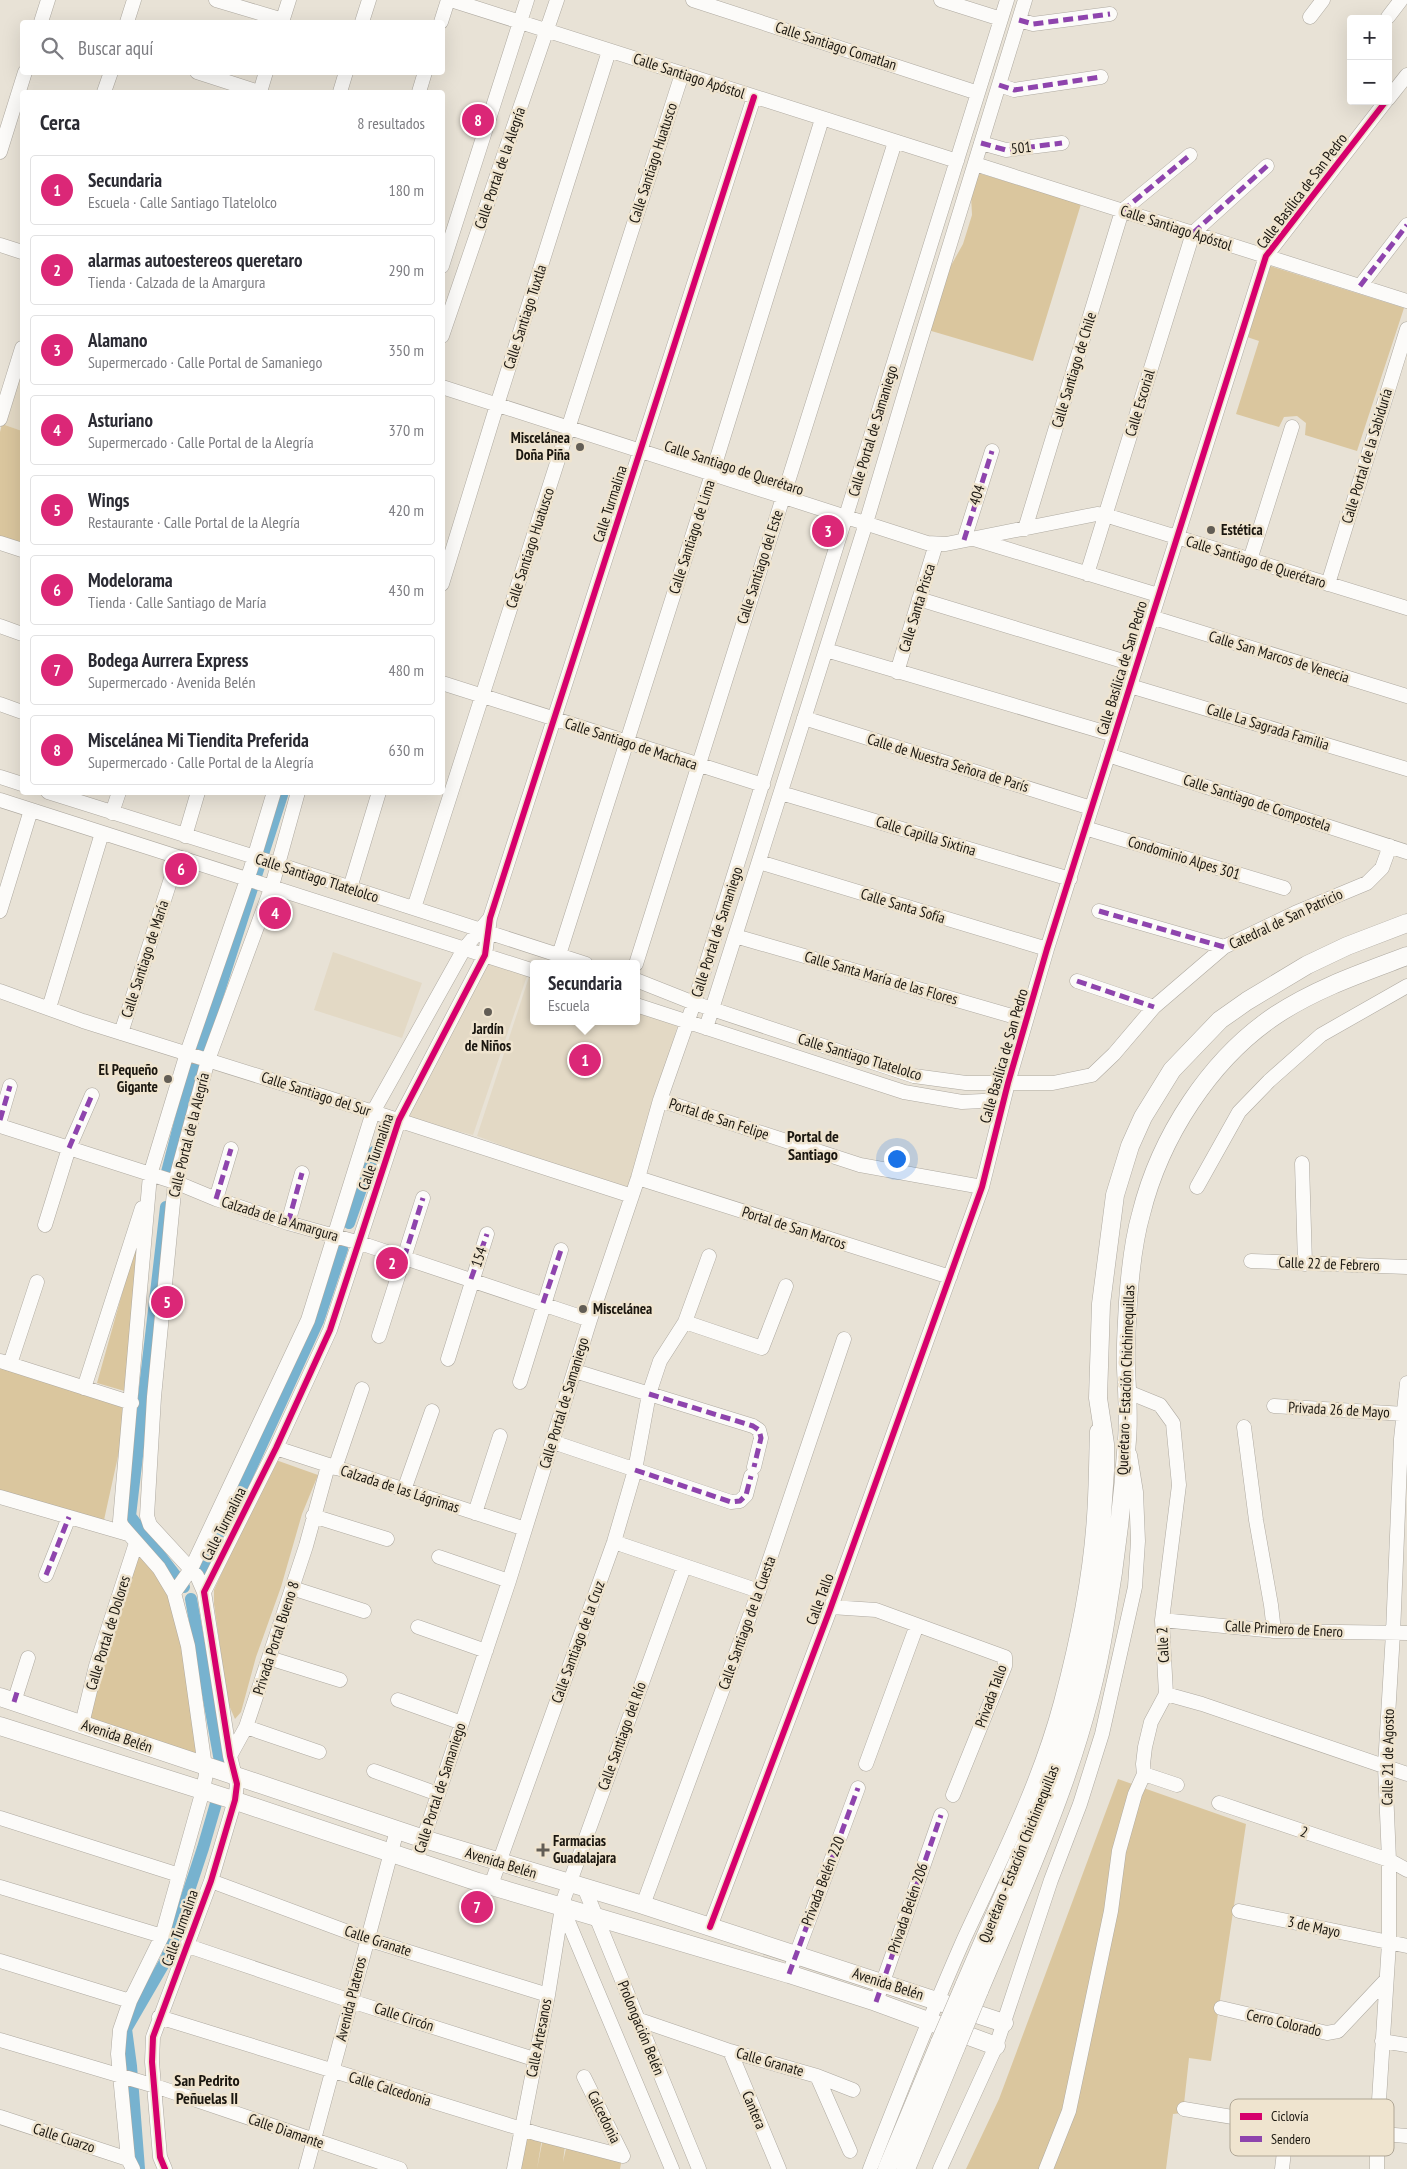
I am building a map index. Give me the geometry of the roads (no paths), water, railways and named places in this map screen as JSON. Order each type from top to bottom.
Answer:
[{"type":"main road","name":"Querétaro - Estación Chichimequillas","points":[[906,2169],[948,2045],[1058,1758],[1078,1682],[1091,1618],[1099,1560],[1105,1444],[1098,1398],[1101,1304],[1115,1195],[1130,1146],[1157,1093],[1172,1070],[1220,1020],[1246,1001],[1308,965],[1347,946],[1407,923]]},
{"type":"main road","name":"Querétaro - Estación Chichimequillas","points":[[971,1989],[1049,1823],[1073,1755],[1092,1685],[1105,1626],[1127,1439],[1128,1392],[1126,1367],[1128,1303],[1132,1261],[1141,1214],[1155,1170],[1168,1142],[1196,1095],[1243,1042],[1274,1016],[1330,985],[1407,956]]},
{"type":"main road","name":"Avenida Belén","points":[[7,1699],[424,1839],[643,1905],[1004,2023]]},
{"type":"main road","name":"Avenida Belén","points":[[0,1726],[235,1800],[390,1853],[595,1918],[789,1974],[929,2020],[996,2046]]},
{"type":"main road","name":"Querétaro - Estación Chichimequillas","points":[[887,2169],[948,2045]]},
{"type":"street","points":[[42,20],[48,0]]},
{"type":"street","points":[[128,20],[134,0]]},
{"type":"street","points":[[216,0],[279,20]]},
{"type":"street","points":[[282,20],[289,0]]},
{"type":"street","points":[[363,20],[369,0]]},
{"type":"street","points":[[441,20],[449,0]]},
{"type":"street","name":"Calle Santiago Apóstol","points":[[449,0],[957,161]]},
{"type":"street","name":"Calle Portal de la Alegría","points":[[445,257],[527,0]]},
{"type":"street","name":"Calle Portal de la Alegría","points":[[445,327],[557,0]]},
{"type":"street","name":"Calle Santiago Comatlan","points":[[693,0],[978,93]]},
{"type":"street","points":[[941,0],[1001,19]]},
{"type":"street","name":"Calle Portal de Samaniego","points":[[416,1861],[509,1581],[590,1320],[638,1178],[660,1100],[694,1003],[1007,0]]},
{"type":"street","name":"Calle Portal de Samaniego","points":[[706,1028],[866,524],[1025,0]]},
{"type":"street","points":[[1310,17],[1323,0]]},
{"type":"street","points":[[1390,15],[1401,0]]},
{"type":"street","points":[[1019,20],[1033,24],[1110,14]]},
{"type":"street","name":"Calle Santiago Tuxtla","points":[[445,574],[609,51]]},
{"type":"street","name":"Calle Santiago Huatusco","points":[[414,908],[682,74]]},
{"type":"street","points":[[0,152],[24,75]]},
{"type":"street","points":[[105,90],[109,75]]},
{"type":"street","points":[[206,75],[254,90]]},
{"type":"street","points":[[261,90],[265,75]]},
{"type":"street","points":[[341,90],[345,75]]},
{"type":"street","points":[[420,90],[424,75]]},
{"type":"street","name":"Calle Basílica de San Pedro","points":[[1392,94],[1407,75]]},
{"type":"street","points":[[999,85],[1014,90],[1101,77]]},
{"type":"street","name":"Calle Turmalina","points":[[165,2169],[160,2157],[150,2085],[153,2037],[211,1881],[235,1800],[236,1777],[230,1756],[204,1592],[276,1448],[330,1330],[399,1120],[485,955],[486,927],[754,97]]},
{"type":"street","name":"Calle Basílica de San Pedro","points":[[950,1277],[982,1187],[1003,1100],[1026,1020],[1091,808],[1266,256],[1383,105]]},
{"type":"street","name":"Calle Santiago de Lima","points":[[559,955],[712,474],[822,119]]},
{"type":"street","name":"Calle Santiago del Este","points":[[637,960],[697,764],[895,142]]},
{"type":"street","name":"501","points":[[981,143],[1006,150],[1062,143]]},
{"type":"street","points":[[1122,211],[1190,155]]},
{"type":"street","name":"Calle Santiago Apóstol","points":[[975,164],[1407,301]]},
{"type":"street","points":[[1193,233],[1267,166]]},
{"type":"street","name":"Calle Santiago de Chile","points":[[1025,529],[1122,211]]},
{"type":"street","points":[[1360,286],[1407,226]]},
{"type":"street","name":"Calle Escorial","points":[[1087,574],[1193,233]]},
{"type":"street","points":[[0,245],[20,251]]},
{"type":"street","name":"Calle Portal de la Sabiduría","points":[[1328,584],[1407,329]]},
{"type":"street","points":[[0,419],[20,354]]},
{"type":"street","name":"Calle Santiago de Querétaro","points":[[445,388],[847,516],[866,524],[936,544],[1025,529],[1096,514],[1105,515],[1407,608]]},
{"type":"street","points":[[1250,560],[1292,428]]},
{"type":"street","name":"404","points":[[967,539],[992,451]]},
{"type":"street","points":[[967,539],[1158,595]]},
{"type":"street","points":[[0,543],[20,549]]},
{"type":"street","name":"Calle Santa Prisca","points":[[897,672],[936,544]]},
{"type":"street","points":[[920,599],[1136,665]]},
{"type":"street","name":"Calle San Marcos de Venecia","points":[[1151,618],[1407,696]]},
{"type":"street","points":[[0,626],[20,633]]},
{"type":"street","points":[[826,650],[1114,735]]},
{"type":"street","name":"Calle Santiago de Machaca","points":[[445,684],[763,785]]},
{"type":"street","name":"Calle La Sagrada Familia","points":[[1130,686],[1407,769]]},
{"type":"street","points":[[0,704],[20,711]]},
{"type":"street","name":"Calle de Nuestra Señora de París","points":[[804,718],[1091,808]]},
{"type":"street","name":"Calle Santiago de Compostela","points":[[1108,755],[1407,852]]},
{"type":"street","points":[[0,777],[20,783]]},
{"type":"street","name":"Calle Capilla Sixtina","points":[[781,792],[1070,879]]},
{"type":"street","name":"Calle Santiago Tlatelolco","points":[[57,795],[414,908],[486,927],[574,960]]},
{"type":"street","points":[[112,813],[118,795]]},
{"type":"street","points":[[185,836],[197,795]]},
{"type":"street","name":"Calle Portal de la Alegría","points":[[174,1593],[159,1568],[122,1526],[120,1512],[132,1403],[150,1180],[187,1054],[247,879],[273,795]]},
{"type":"street","name":"Calle Portal de la Alegría","points":[[204,1592],[197,1576],[150,1526],[147,1516],[154,1397],[175,1182],[208,1060],[272,886],[297,795]]},
{"type":"street","points":[[350,888],[378,795]]},
{"type":"street","name":"Calle Santiago Tlatelolco","points":[[0,800],[530,970]]},
{"type":"street","points":[[0,911],[31,810]]},
{"type":"street","name":"Condominio Alpes 301","points":[[1085,828],[1284,888]]},
{"type":"street","points":[[49,1008],[102,833]]},
{"type":"street","name":"Catedral de San Patricio","points":[[1114,1054],[1154,1007],[1224,947],[1295,913],[1367,883],[1382,868],[1390,846]]},
{"type":"street","name":"Calle Santiago de María","points":[[121,1033],[178,857]]},
{"type":"street","name":"Calle Santa Sofía","points":[[759,862],[1048,949]]},
{"type":"street","points":[[1099,911],[1224,947]]},
{"type":"street","name":"Calle Turmalina","points":[[130,2164],[126,2078],[118,2054],[120,2030],[130,2001],[162,1936],[203,1790],[206,1766],[188,1646],[174,1593],[191,1569],[308,1320],[373,1112],[464,949],[486,927]]},
{"type":"street","name":"Calle Santa María de las Flores","points":[[735,936],[1026,1020]]},
{"type":"street","points":[[1077,981],[1154,1007]]},
{"type":"street","name":"Calle Santiago Tlatelolco","points":[[640,982],[694,1003],[914,1076],[966,1083],[1053,1082],[1092,1075],[1114,1054]]},
{"type":"street","points":[[1197,1187],[1239,1112],[1269,1081],[1321,1035],[1407,986]]},
{"type":"street","name":"Calle Santiago del Sur","points":[[0,991],[83,1022],[399,1120],[632,1196]]},
{"type":"street","name":"Calle Santiago Tlatelolco","points":[[640,1006],[904,1092],[962,1102],[1003,1100]]},
{"type":"street","points":[[0,1120],[10,1086]]},
{"type":"street","points":[[45,1225],[69,1148],[92,1095]]},
{"type":"street","name":"Portal de San Felipe","points":[[660,1100],[860,1165],[982,1187]]},
{"type":"street","name":"Calzada de la Amargura","points":[[0,1126],[69,1148],[150,1180],[175,1182],[216,1199],[288,1223],[360,1243],[590,1320]]},
{"type":"street","points":[[216,1199],[231,1149]]},
{"type":"street","points":[[1302,1163],[1305,1264]]},
{"type":"street","points":[[288,1223],[302,1173]]},
{"type":"street","name":"Portal de San Marcos","points":[[638,1178],[950,1277]]},
{"type":"street","points":[[84,1388],[150,1180]]},
{"type":"street","points":[[379,1336],[423,1198]]},
{"type":"street","name":"154","points":[[448,1359],[471,1280],[487,1234]]},
{"type":"street","points":[[520,1382],[543,1303],[562,1250]]},
{"type":"street","name":"Calle Santiago de la Cruz","points":[[491,1885],[614,1542],[635,1470],[649,1394],[660,1361],[686,1322],[709,1256]]},
{"type":"street","name":"Calle 22 de Febrero","points":[[1251,1261],[1407,1267]]},
{"type":"street","name":"Calle Tallo","points":[[710,1927],[831,1607],[950,1277]]},
{"type":"street","points":[[38,1282],[5,1363],[132,1403]]},
{"type":"street","points":[[686,1322],[762,1348],[786,1286]]},
{"type":"street","name":"Calle Santiago de la Cuesta","points":[[643,1905],[759,1591],[844,1339]]},
{"type":"street","points":[[552,1442],[731,1502],[740,1501],[746,1495],[761,1438],[759,1430],[753,1426],[575,1371]]},
{"type":"street","name":"Calle 21 de Agosto","points":[[1379,2099],[1388,1943],[1389,1860],[1385,1766],[1400,1633],[1404,1414],[1407,1383]]},
{"type":"street","name":"Privada Portal Bueno 8","points":[[230,1756],[246,1727],[292,1588],[313,1516],[362,1389]]},
{"type":"street","name":"Calle 2","points":[[1128,1392],[1160,1405],[1173,1423],[1179,1485],[1162,1620],[1166,1694]]},
{"type":"street","points":[[870,2169],[937,2000],[1036,1781],[1061,1702],[1079,1624],[1094,1518],[1098,1398]]},
{"type":"street","name":"Privada 26 de Mayo","points":[[1274,1406],[1404,1414]]},
{"type":"street","points":[[404,1490],[432,1411]]},
{"type":"street","points":[[1244,1427],[1263,1568],[1272,1605],[1274,1632]]},
{"type":"street","points":[[475,1512],[500,1436]]},
{"type":"street","points":[[940,2169],[996,2046],[1102,1734],[1135,1587],[1138,1541],[1136,1492],[1127,1439]]},
{"type":"street","name":"Calzada de las Lágrimas","points":[[276,1448],[525,1529]]},
{"type":"street","points":[[0,1497],[132,1538]]},
{"type":"street","points":[[313,1516],[387,1539]]},
{"type":"street","points":[[46,1575],[69,1517]]},
{"type":"street","name":"Calle Portal de Dolores","points":[[82,1724],[96,1666],[132,1538]]},
{"type":"street","points":[[614,1542],[759,1591]]},
{"type":"street","points":[[440,1557],[509,1581]]},
{"type":"street","name":"Calle Santiago del Río","points":[[562,1906],[576,1885],[684,1567]]},
{"type":"street","points":[[292,1588],[364,1611]]},
{"type":"street","name":"Privada Tallo","points":[[831,1607],[876,1610],[1005,1657],[1005,1666],[953,1795]]},
{"type":"street","name":"Calle Primero de Enero","points":[[1162,1620],[1274,1632],[1400,1633]]},
{"type":"street","points":[[866,1764],[917,1625]]},
{"type":"street","points":[[418,1627],[486,1651]]},
{"type":"street","points":[[7,1699],[28,1658]]},
{"type":"street","points":[[269,1658],[340,1680]]},
{"type":"street","points":[[1046,2169],[1068,2111],[1112,1911],[1120,1851],[1135,1794],[1144,1774],[1145,1747],[1151,1722],[1166,1694],[1202,1704],[1407,1774]]},
{"type":"street","points":[[398,1700],[462,1723]]},
{"type":"street","points":[[246,1727],[318,1752]]},
{"type":"street","points":[[374,1771],[438,1794]]},
{"type":"street","points":[[1144,1774],[1176,1785]]},
{"type":"street","name":"Privada Belén 220","points":[[789,1974],[858,1788]]},
{"type":"street","name":"2","points":[[1219,1803],[1389,1860],[1407,1870]]},
{"type":"street","name":"Privada Belén 206","points":[[876,2002],[941,1815]]},
{"type":"street","points":[[0,1818],[179,1875]]},
{"type":"street","name":"Avenida Plateros","points":[[306,2169],[397,1830]]},
{"type":"street","name":"Calle Granate","points":[[211,1881],[367,1939],[548,1995]]},
{"type":"street","name":"Prolongación Belén","points":[[576,1885],[595,1918],[699,2169]]},
{"type":"street","points":[[0,1887],[162,1936]]},
{"type":"street","name":"Prolongación Belén","points":[[562,1906],[672,2169]]},
{"type":"street","name":"Calle Artesanos","points":[[514,2169],[548,1995],[562,1906]]},
{"type":"street","name":"3 de Mayo","points":[[1239,1911],[1407,1946]]},
{"type":"street","name":"Calle Circón","points":[[188,1946],[351,2001],[534,2059]]},
{"type":"street","points":[[0,1961],[130,2001]]},
{"type":"street","name":"Cerro Colorado","points":[[1221,2008],[1327,2033],[1338,2031],[1386,1980]]},
{"type":"street","name":"Calle Calcedonia","points":[[159,2017],[566,2142],[623,2156]]},
{"type":"street","name":"Calle Granate","points":[[637,2019],[730,2051],[817,2076],[853,2090]]},
{"type":"street","name":"Calle Diamante","points":[[0,2040],[150,2085],[400,2169]]},
{"type":"street","points":[[1382,2041],[1407,2045]]},
{"type":"street","name":"Cantera","points":[[730,2051],[779,2169]]},
{"type":"street","name":"Calle Granate","points":[[817,2076],[850,2151]]},
{"type":"street","name":"Calcedonia","points":[[584,2077],[623,2156]]},
{"type":"street","points":[[1184,2109],[1230,2117]]},
{"type":"street","name":"Calle Cuarzo","points":[[0,2117],[130,2164]]},
{"type":"street","points":[[1394,2134],[1407,2136]]},
{"type":"street","points":[[1282,2169],[1284,2156]]},
{"type":"street","name":"Calle 21 de Agosto","points":[[1377,2156],[1377,2169]]},
{"type":"waterway","points":[[201,1047],[282,795]]},
{"type":"waterway","points":[[166,1176],[196,1060]]},
{"type":"waterway","points":[[349,1223],[374,1152]]},
{"type":"waterway","points":[[166,1207],[130,1516],[184,1587]]},
{"type":"waterway","points":[[201,1577],[318,1321],[342,1249]]},
{"type":"waterway","points":[[191,1599],[221,1767]]},
{"type":"waterway","points":[[139,2169],[131,2066],[126,2029],[166,1960],[217,1800]]},
{"type":"place","name":"Miscelánea Mi Tiendita Preferida","points":[[478,120]]},
{"type":"place","name":"Miscelánea Doña Piña","points":[[580,447]]},
{"type":"place","name":"Estética","points":[[1211,530]]},
{"type":"place","name":"Alamano","points":[[828,531]]},
{"type":"place","name":"Modelorama","points":[[181,869]]},
{"type":"place","name":"Asturiano","points":[[275,913]]},
{"type":"place","name":"Jardín de Niños","points":[[488,1012]]},
{"type":"place","name":"Secundaria","points":[[585,1060]]},
{"type":"place","name":"El Pequeño Gigante","points":[[168,1079]]},
{"type":"place","name":"alarmas autoestereos queretaro","points":[[392,1263]]},
{"type":"place","name":"Wings","points":[[167,1302]]},
{"type":"place","name":"Miscelánea","points":[[583,1309]]},
{"type":"place","name":"Farmacias Guadalajara","points":[[543,1850]]},
{"type":"place","name":"Bodega Aurrera Express","points":[[477,1907]]},
{"type":"district","name":"Portal de Santiago","points":[[813,1145]]},
{"type":"district","name":"San Pedrito Peñuelas II","points":[[207,2089]]}]
